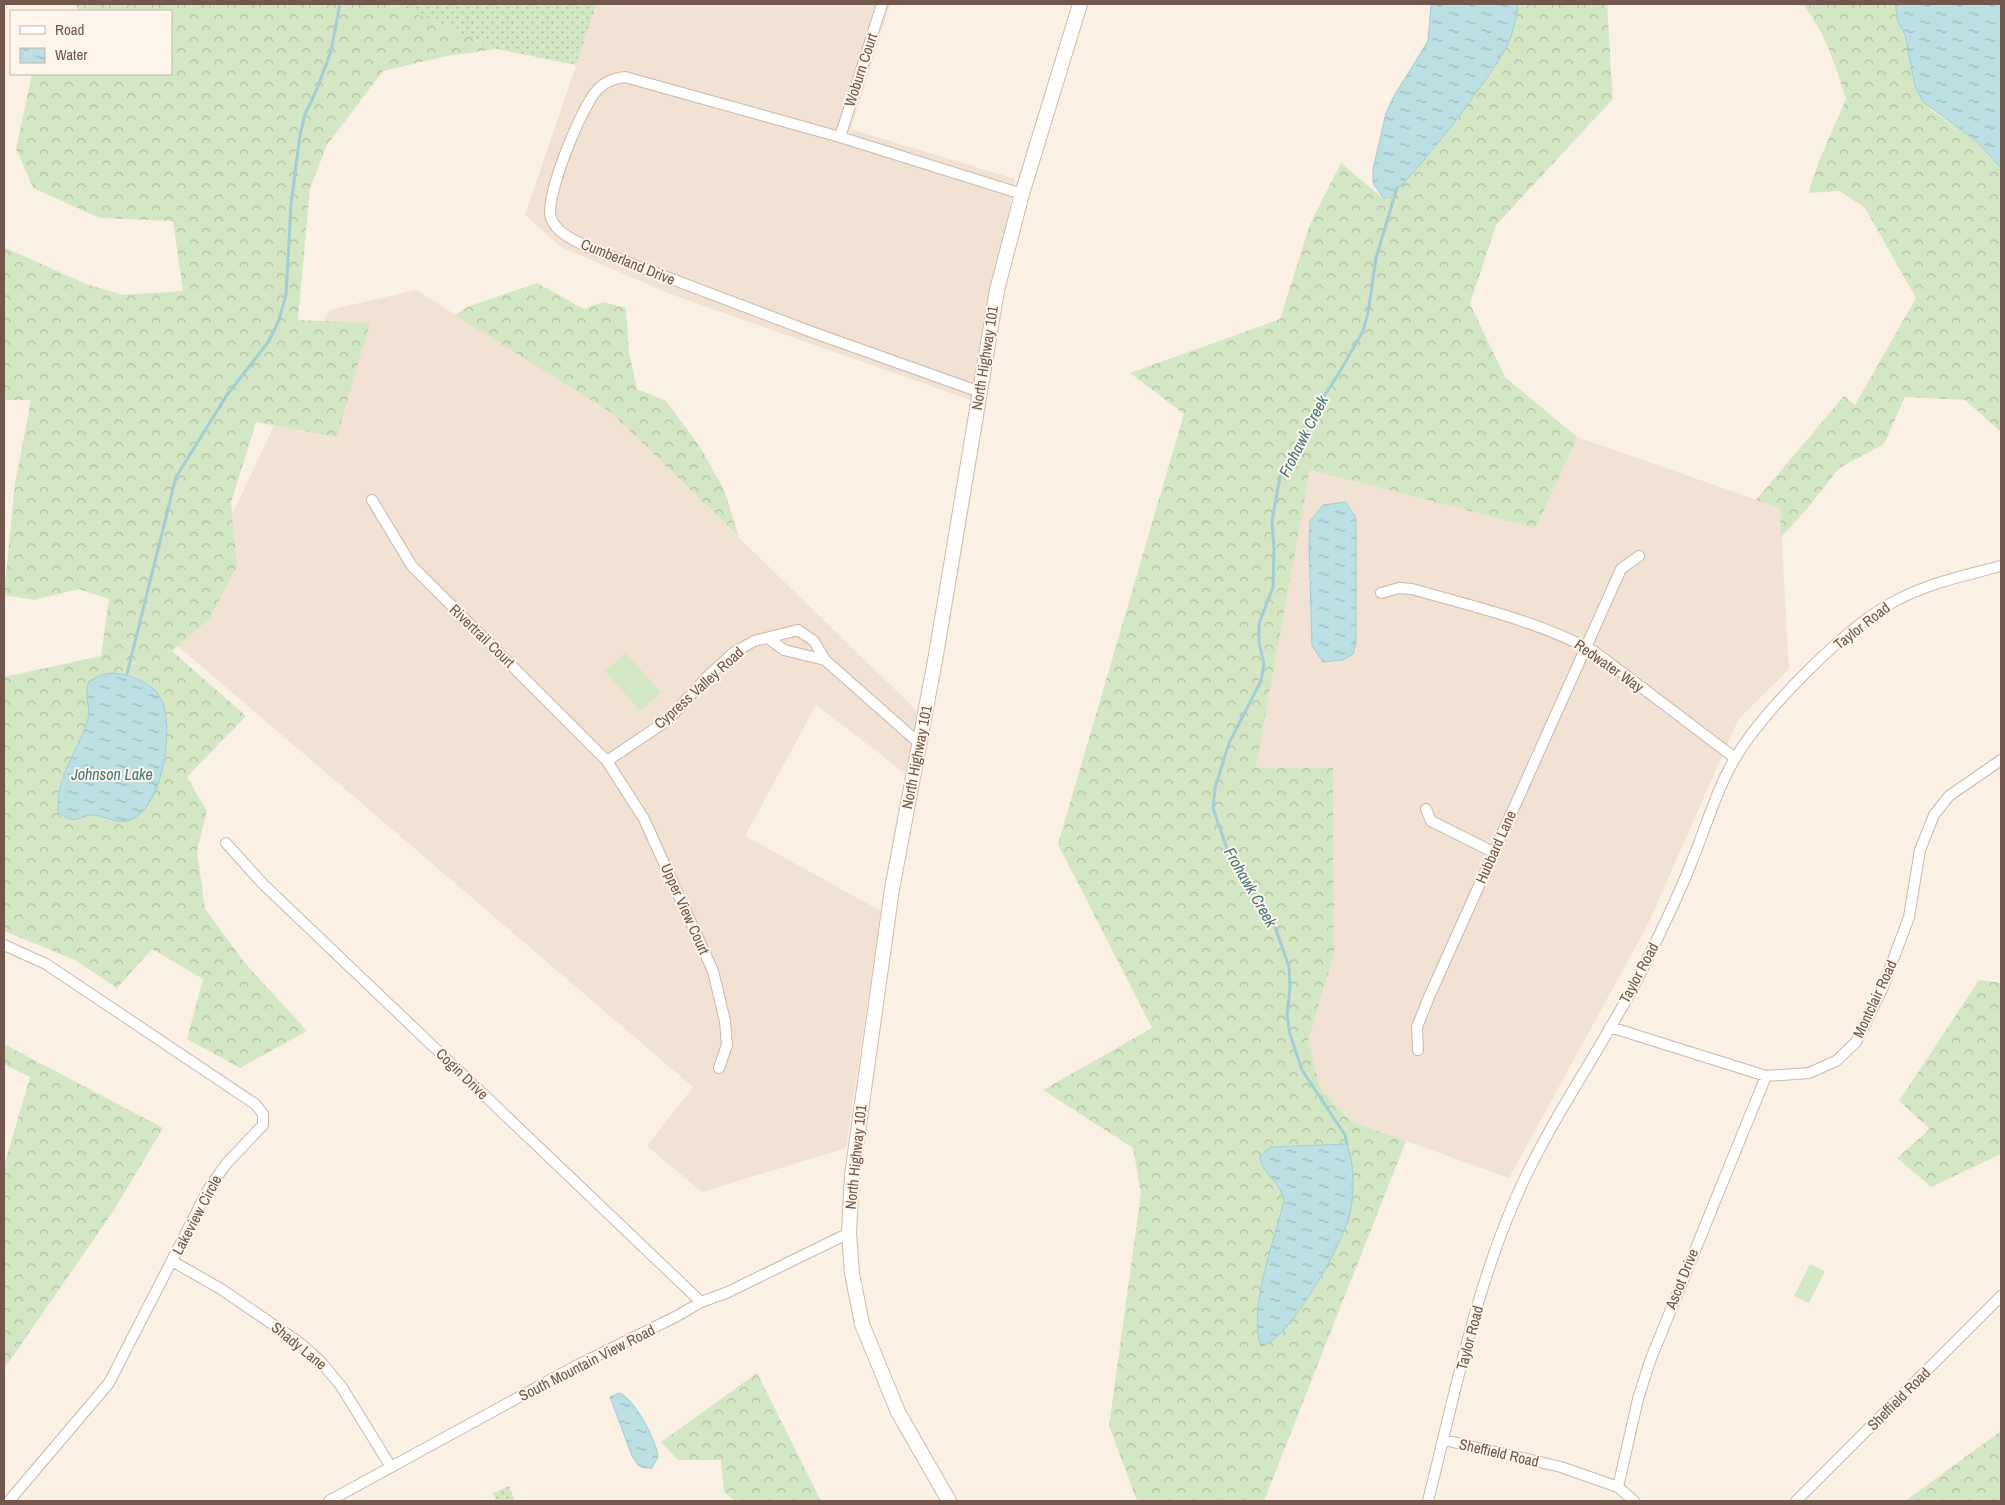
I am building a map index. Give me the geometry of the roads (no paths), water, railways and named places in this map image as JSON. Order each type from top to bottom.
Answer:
[{"type":"main road","name":"North Highway 101","points":[[949,1501],[898,1412],[862,1324],[853,1282],[849,1233],[852,1176],[881,957],[997,290],[1022,194],[1080,4]]},
{"type":"street","name":"Woburn Court","points":[[840,137],[882,4]]},
{"type":"street","name":"Cumberland Drive","points":[[980,392],[610,257],[564,234],[554,224],[550,208],[555,185],[580,120],[597,89],[615,78],[625,77],[643,80],[840,137],[1022,194]]},
{"type":"street","name":"Rivertrail Court","points":[[372,500],[412,566],[608,761]]},
{"type":"street","name":"Hubbard Lane","points":[[1418,1050],[1417,1027],[1585,646],[1621,569],[1639,556]]},
{"type":"street","name":"Taylor Road","points":[[1428,1501],[1478,1305],[1508,1218],[1538,1152],[1610,1027],[1670,912],[1719,790],[1735,758],[1761,722],[1794,687],[1850,632],[1871,616],[1918,590],[2001,566]]},
{"type":"street","name":"Redwater Way","points":[[1381,594],[1399,588],[1412,589],[1527,621],[1585,646],[1735,758]]},
{"type":"street","name":"Cypress Valley Road","points":[[608,761],[668,720],[706,678],[733,653],[754,641],[798,630],[814,641],[825,660],[919,743]]},
{"type":"street","name":"Cypress Valley Road","points":[[768,638],[784,650],[825,660]]},
{"type":"street","name":"Montclair Road","points":[[1610,1027],[1766,1076],[1797,1075],[1819,1070],[1836,1061],[1856,1042],[1883,987],[1904,934],[1913,900],[1920,850],[1934,816],[1949,796],[2001,760]]},
{"type":"street","name":"Upper View Court","points":[[608,761],[644,819],[713,971],[725,1021],[727,1045],[720,1068]]},
{"type":"street","points":[[1426,809],[1431,821],[1493,852]]},
{"type":"street","name":"Cogin Drive","points":[[226,844],[262,884],[701,1302]]},
{"type":"street","name":"Lakeview Circle","points":[[4,945],[46,964],[261,1110],[263,1125],[215,1178],[109,1383],[9,1501]]},
{"type":"street","name":"Ascot Drive","points":[[1618,1487],[1638,1399],[1650,1361],[1682,1278],[1766,1076]]},
{"type":"street","name":"South Mountain View Road","points":[[329,1501],[565,1372],[701,1302],[726,1293],[849,1233]]},
{"type":"street","name":"Shady Lane","points":[[172,1261],[191,1270],[228,1294],[300,1343],[322,1362],[341,1386],[391,1467]]},
{"type":"street","name":"Sheffield Road","points":[[1796,1501],[2001,1296]]},
{"type":"street","name":"Sheffield Road","points":[[1444,1440],[1561,1468],[1618,1487],[1634,1501]]},
{"type":"water","points":[[1431,4],[1518,4],[1511,37],[1493,68],[1464,110],[1428,156],[1395,191],[1384,199],[1373,183],[1373,169],[1386,113],[1394,96],[1428,41]]},
{"type":"water","points":[[1895,4],[2001,4],[2001,168],[1976,141],[1923,102],[1915,86],[1905,36],[1898,21]]},
{"type":"water","points":[[1346,502],[1356,518],[1356,643],[1353,654],[1343,660],[1323,662],[1312,646],[1310,521],[1323,505]]},
{"type":"water","name":"Johnson Lake","points":[[113,673],[126,675],[145,683],[160,697],[165,710],[167,727],[163,766],[150,802],[139,814],[127,821],[118,821],[93,815],[74,820],[70,819],[58,812],[58,799],[63,777],[87,723],[89,712],[87,686],[89,681],[101,675]]},
{"type":"water","points":[[1347,1144],[1352,1162],[1353,1192],[1348,1220],[1343,1233],[1325,1270],[1299,1311],[1272,1341],[1261,1346],[1257,1314],[1260,1295],[1284,1201],[1282,1193],[1264,1169],[1260,1156],[1270,1147]]},
{"type":"water","points":[[619,1393],[625,1396],[638,1411],[654,1441],[658,1457],[652,1468],[644,1468],[638,1465],[632,1456],[610,1397]]},
{"type":"waterway","points":[[127,674],[176,477],[227,395],[269,341],[279,320],[286,295],[291,205],[300,135],[305,114],[317,89],[331,51],[340,4]]},
{"type":"waterway","name":"Frohawk Creek","points":[[1347,1144],[1345,1135],[1302,1070],[1290,1034],[1287,1016],[1290,987],[1289,967],[1274,924],[1227,849],[1213,808],[1215,788],[1229,743],[1261,681],[1264,663],[1259,643],[1259,624],[1273,587],[1274,549],[1272,521],[1280,477],[1306,424],[1363,331],[1368,313],[1376,258],[1397,188]]}]
